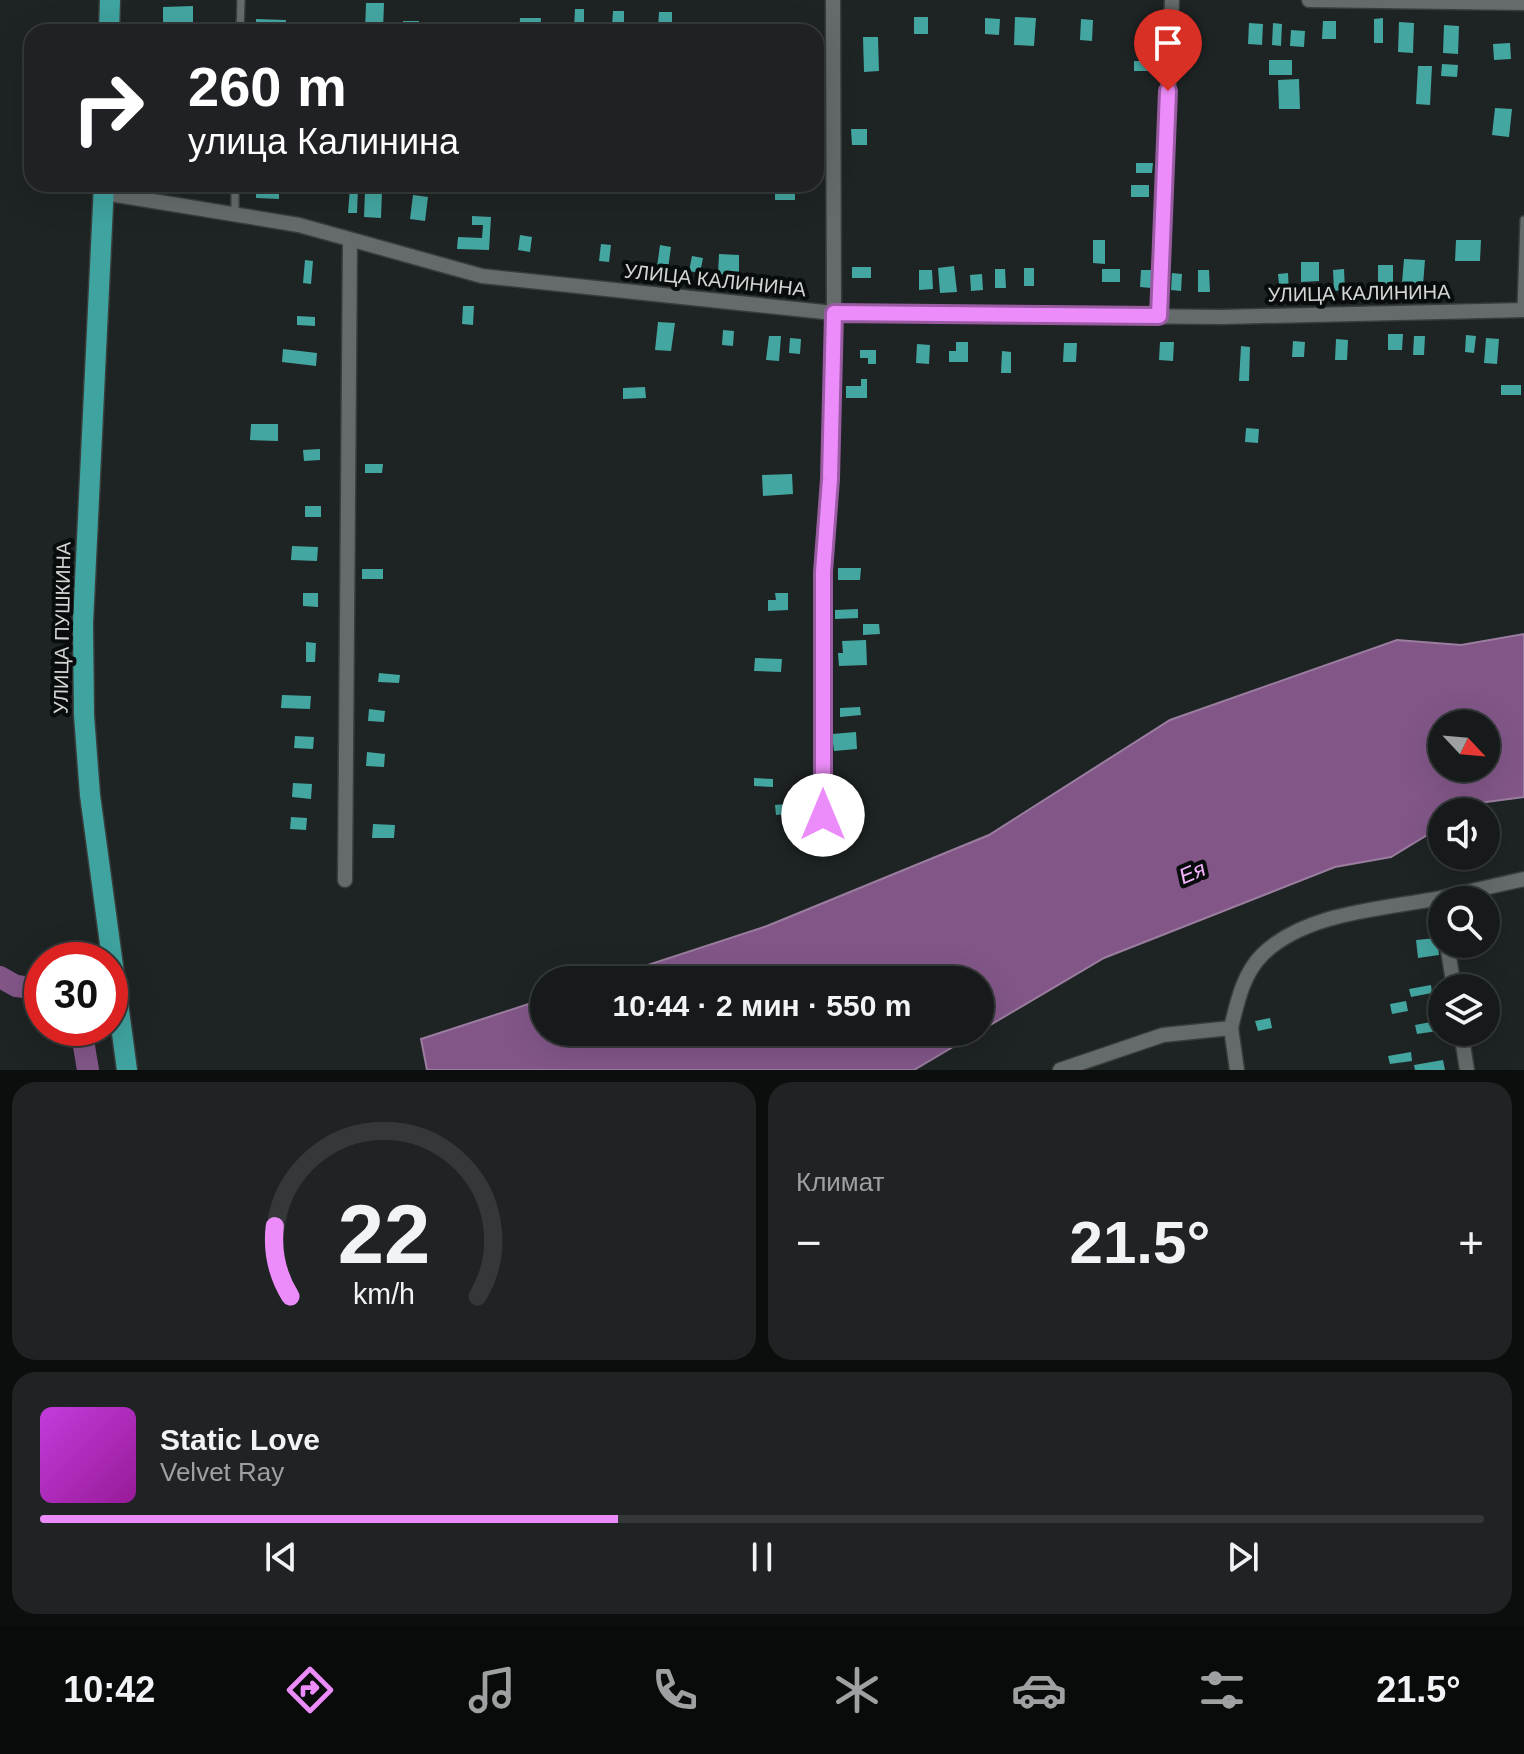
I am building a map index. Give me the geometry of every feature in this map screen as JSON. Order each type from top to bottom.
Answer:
[{"type":"main road","points":[[109,24],[110,0]]},
{"type":"main road","name":"УЛИЦА ПУШКИНА","points":[[104,192],[83,623],[84,715],[90,795],[127,1070]]},
{"type":"street","points":[[823,815],[823,572],[830,479],[834,313],[833,0]]},
{"type":"street","points":[[1159,316],[1172,0]]},
{"type":"street","points":[[1309,0],[1524,3]]},
{"type":"street","name":"УЛИЦА КАЛИНИНА","points":[[125,192],[299,225],[482,276],[834,313],[1159,316],[1522,310]]},
{"type":"street","points":[[345,880],[350,241]]},
{"type":"street","points":[[1500,886],[1524,879]]},
{"type":"street","points":[[1237,1070],[1231,1028],[1241,989],[1261,956],[1294,933],[1349,914],[1428,905]]},
{"type":"street","points":[[1060,1070],[1163,1035],[1231,1028]]},
{"type":"street","points":[[1463,1046],[1467,1070]]},
{"type":"lane","points":[[240,24],[241,0]]},
{"type":"lane","points":[[235,192],[235,213]]},
{"type":"lane","points":[[1522,310],[1524,220]]},
{"type":"water","points":[[1524,634],[1524,797],[1500,800],[1428,798],[1428,835],[1391,857],[1335,867],[1104,958],[994,1023],[994,966],[645,966],[767,926],[989,835],[1170,720],[1397,640],[1461,645]]},
{"type":"water","points":[[530,1004],[530,1046],[954,1046],[914,1070],[427,1070],[421,1039]]},
{"type":"building","points":[[366,3],[384,3],[383,24],[365,24]]},
{"type":"building","points":[[193,6],[193,24],[163,24],[163,7]]},
{"type":"building","points":[[575,9],[584,9],[584,24],[574,24]]},
{"type":"building","points":[[613,11],[624,11],[624,24],[612,24]]},
{"type":"building","points":[[659,12],[672,12],[672,24],[658,24]]},
{"type":"building","points":[[914,17],[928,17],[928,34],[914,34]]},
{"type":"building","points":[[1015,17],[1036,18],[1034,46],[1014,45]]},
{"type":"building","points":[[520,18],[541,18],[541,24],[520,24]]},
{"type":"building","points":[[985,18],[1000,19],[999,35],[985,34]]},
{"type":"building","points":[[1383,18],[1383,43],[1374,43],[1374,19]]},
{"type":"building","points":[[256,19],[286,20],[286,24],[256,24]]},
{"type":"building","points":[[1081,19],[1093,20],[1092,41],[1080,40]]},
{"type":"building","points":[[403,21],[419,21],[419,24],[403,24]]},
{"type":"building","points":[[1323,21],[1336,21],[1336,39],[1322,39]]},
{"type":"building","points":[[1399,22],[1414,23],[1413,53],[1398,52]]},
{"type":"building","points":[[1249,23],[1263,24],[1262,45],[1248,44]]},
{"type":"building","points":[[1273,23],[1282,24],[1281,46],[1272,45]]},
{"type":"building","points":[[1444,25],[1459,26],[1458,54],[1443,53]]},
{"type":"building","points":[[1291,30],[1305,31],[1304,47],[1290,46]]},
{"type":"building","points":[[863,37],[878,37],[879,71],[864,72]]},
{"type":"building","points":[[1510,43],[1511,59],[1494,60],[1493,44]]},
{"type":"building","points":[[1269,60],[1292,60],[1292,75],[1269,75]]},
{"type":"building","points":[[1134,61],[1153,61],[1152,71],[1134,71]]},
{"type":"building","points":[[1442,64],[1458,65],[1457,77],[1441,76]]},
{"type":"building","points":[[1418,66],[1432,66],[1430,105],[1416,104]]},
{"type":"building","points":[[1299,79],[1300,109],[1279,109],[1278,80]]},
{"type":"building","points":[[1495,108],[1512,109],[1509,137],[1492,135]]},
{"type":"building","points":[[851,129],[867,129],[867,145],[852,145]]},
{"type":"building","points":[[1136,163],[1153,163],[1152,173],[1136,173]]},
{"type":"building","points":[[1131,185],[1149,185],[1149,197],[1131,197]]},
{"type":"building","points":[[256,192],[279,192],[279,199],[256,198]]},
{"type":"building","points":[[350,192],[358,192],[357,213],[348,213]]},
{"type":"building","points":[[365,192],[382,192],[381,218],[364,217]]},
{"type":"building","points":[[775,192],[795,192],[795,200],[775,200]]},
{"type":"building","points":[[413,195],[428,197],[425,221],[410,219]]},
{"type":"building","points":[[472,216],[491,217],[489,250],[457,249],[458,237],[482,238],[483,225],[472,225]]},
{"type":"building","points":[[520,235],[532,237],[530,252],[518,250]]},
{"type":"building","points":[[1093,240],[1105,240],[1105,264],[1093,263]]},
{"type":"building","points":[[1456,240],[1481,240],[1480,261],[1455,261]]},
{"type":"building","points":[[601,244],[611,245],[609,262],[599,261]]},
{"type":"building","points":[[660,245],[671,247],[668,269],[657,267]]},
{"type":"building","points":[[719,254],[739,255],[739,275],[718,274]]},
{"type":"building","points":[[692,256],[703,258],[700,273],[689,271]]},
{"type":"building","points":[[1404,259],[1425,260],[1423,285],[1402,283]]},
{"type":"building","points":[[305,260],[313,261],[311,284],[303,283]]},
{"type":"building","points":[[1301,262],[1319,262],[1319,281],[1301,282]]},
{"type":"building","points":[[1378,265],[1393,265],[1393,292],[1378,292]]},
{"type":"building","points":[[954,266],[957,292],[940,293],[938,268]]},
{"type":"building","points":[[852,267],[871,267],[871,278],[852,278]]},
{"type":"building","points":[[1024,268],[1034,268],[1034,286],[1024,286]]},
{"type":"building","points":[[995,269],[1005,269],[1006,288],[995,288]]},
{"type":"building","points":[[1102,269],[1120,269],[1120,282],[1102,282]]},
{"type":"building","points":[[1344,269],[1345,290],[1334,291],[1333,270]]},
{"type":"building","points":[[919,270],[932,270],[933,289],[919,290]]},
{"type":"building","points":[[1141,270],[1151,270],[1151,288],[1140,287]]},
{"type":"building","points":[[1198,270],[1209,270],[1210,292],[1198,292]]},
{"type":"building","points":[[1172,273],[1182,274],[1181,291],[1171,290]]},
{"type":"building","points":[[1288,273],[1289,293],[1280,294],[1278,274]]},
{"type":"building","points":[[982,274],[983,290],[971,291],[970,275]]},
{"type":"building","points":[[463,306],[474,306],[473,325],[462,324]]},
{"type":"building","points":[[297,316],[315,317],[315,326],[297,325]]},
{"type":"building","points":[[658,322],[675,323],[671,351],[655,350]]},
{"type":"building","points":[[723,330],[734,331],[733,346],[722,345]]},
{"type":"building","points":[[1388,334],[1403,334],[1402,350],[1388,350]]},
{"type":"building","points":[[1466,335],[1476,336],[1474,353],[1465,352]]},
{"type":"building","points":[[769,336],[781,336],[779,361],[766,360]]},
{"type":"building","points":[[1414,336],[1425,336],[1424,355],[1413,355]]},
{"type":"building","points":[[790,338],[801,339],[800,354],[789,353]]},
{"type":"building","points":[[1486,338],[1499,339],[1497,364],[1484,363]]},
{"type":"building","points":[[1336,339],[1348,340],[1347,360],[1335,360]]},
{"type":"building","points":[[1293,341],[1305,342],[1304,357],[1292,357]]},
{"type":"building","points":[[956,342],[968,342],[968,362],[949,362],[949,351],[956,351]]},
{"type":"building","points":[[1160,342],[1174,342],[1173,361],[1159,360]]},
{"type":"building","points":[[1064,343],[1077,343],[1076,362],[1063,362]]},
{"type":"building","points":[[917,344],[930,345],[929,364],[916,363]]},
{"type":"building","points":[[1241,346],[1250,347],[1249,381],[1239,381]]},
{"type":"building","points":[[283,349],[317,353],[316,366],[282,362]]},
{"type":"building","points":[[860,350],[876,350],[876,364],[868,364],[868,358],[860,358]]},
{"type":"building","points":[[1002,351],[1011,352],[1011,373],[1001,373]]},
{"type":"building","points":[[861,379],[867,379],[867,398],[846,398],[846,386],[861,386]]},
{"type":"building","points":[[1501,385],[1521,385],[1521,395],[1501,395]]},
{"type":"building","points":[[645,387],[646,398],[623,399],[623,388]]},
{"type":"building","points":[[251,424],[278,424],[278,441],[250,440]]},
{"type":"building","points":[[1246,428],[1259,429],[1258,443],[1245,442]]},
{"type":"building","points":[[320,449],[320,460],[304,461],[303,450]]},
{"type":"building","points":[[365,464],[383,464],[382,473],[365,473]]},
{"type":"building","points":[[792,474],[793,494],[763,496],[762,475]]},
{"type":"building","points":[[305,506],[321,506],[321,517],[305,517]]},
{"type":"building","points":[[292,546],[318,547],[317,561],[291,560]]},
{"type":"building","points":[[838,568],[861,568],[860,580],[838,580]]},
{"type":"building","points":[[362,569],[383,569],[383,579],[362,579]]},
{"type":"building","points":[[303,593],[318,593],[318,607],[303,606]]},
{"type":"building","points":[[775,593],[788,593],[788,610],[768,611],[768,600],[776,600]]},
{"type":"building","points":[[858,609],[858,618],[835,619],[835,610]]},
{"type":"building","points":[[863,624],[879,624],[880,634],[863,635]]},
{"type":"building","points":[[866,640],[867,665],[839,666],[838,653],[843,653],[842,641]]},
{"type":"building","points":[[306,642],[316,643],[315,662],[306,662]]},
{"type":"building","points":[[755,658],[782,659],[781,672],[754,671]]},
{"type":"building","points":[[379,673],[400,675],[399,683],[378,682]]},
{"type":"building","points":[[282,695],[311,696],[310,709],[281,708]]},
{"type":"building","points":[[860,707],[861,715],[840,717],[840,708]]},
{"type":"building","points":[[369,709],[385,711],[384,722],[368,721]]},
{"type":"building","points":[[856,732],[857,749],[834,751],[832,734]]},
{"type":"building","points":[[295,736],[314,737],[313,749],[294,748]]},
{"type":"building","points":[[367,752],[385,754],[384,767],[366,766]]},
{"type":"building","points":[[754,778],[773,779],[773,787],[754,786]]},
{"type":"building","points":[[293,783],[312,784],[311,799],[292,797]]},
{"type":"building","points":[[796,803],[796,813],[776,815],[775,805]]},
{"type":"building","points":[[291,817],[307,818],[306,830],[290,829]]},
{"type":"building","points":[[373,824],[395,825],[394,838],[372,838]]},
{"type":"building","points":[[1428,939],[1428,957],[1418,958],[1416,940]]},
{"type":"building","points":[[1428,986],[1428,994],[1411,997],[1409,989]]},
{"type":"building","points":[[1406,1001],[1408,1011],[1392,1014],[1390,1004]]},
{"type":"building","points":[[1270,1018],[1272,1028],[1258,1031],[1255,1021]]},
{"type":"building","points":[[1428,1023],[1428,1032],[1417,1034],[1415,1025]]},
{"type":"building","points":[[1411,1052],[1412,1061],[1390,1064],[1388,1056]]},
{"type":"building","points":[[1443,1060],[1445,1070],[1415,1070],[1414,1065]]},
{"type":"waterway","name":"Ея","points":[[0,977],[24,987]]},
{"type":"waterway","name":"Ея","points":[[84,1046],[88,1070]]},
{"type":"route","points":[[823,815],[823,572],[830,479],[834,313],[1159,316],[1168,91]]}]
